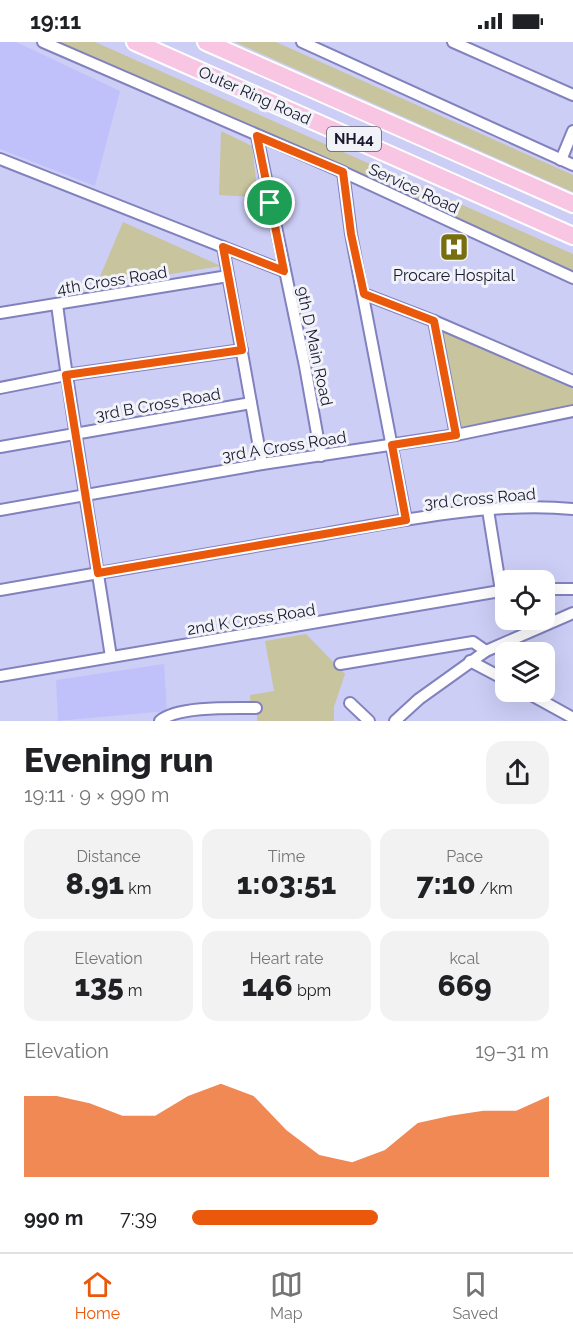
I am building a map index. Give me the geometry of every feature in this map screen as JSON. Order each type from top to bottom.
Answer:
[{"type":"highway","name":"Outer Ring Road","points":[[135,42],[573,236]]},
{"type":"highway","name":"Outer Ring Road","points":[[206,42],[573,204]]},
{"type":"street","name":"Service Road","points":[[43,42],[343,172],[573,278]]},
{"type":"street","points":[[453,42],[573,95]]},
{"type":"street","points":[[307,43],[573,165]]},
{"type":"street","points":[[561,160],[573,131]]},
{"type":"street","name":"9th D Main Road","points":[[257,136],[305,366],[321,456]]},
{"type":"street","points":[[0,159],[284,271]]},
{"type":"street","points":[[343,172],[351,234],[406,520]]},
{"type":"street","points":[[223,247],[262,464]]},
{"type":"street","name":"4th Cross Road","points":[[0,313],[228,276]]},
{"type":"street","points":[[364,294],[434,321],[573,381]]},
{"type":"street","points":[[57,304],[75,434],[87,496],[111,657]]},
{"type":"street","points":[[434,321],[456,435]]},
{"type":"street","points":[[0,388],[66,375],[242,350]]},
{"type":"street","name":"3rd B Cross Road","points":[[0,447],[251,403]]},
{"type":"street","name":"3rd A Cross Road","points":[[0,510],[262,464],[456,435],[573,411]]},
{"type":"street","name":"3rd Cross Road","points":[[0,590],[406,520],[488,510],[550,506],[573,508]]},
{"type":"street","points":[[488,510],[499,570]]},
{"type":"street","points":[[555,589],[573,589]]},
{"type":"street","name":"2nd K Cross Road","points":[[0,676],[495,594]]},
{"type":"street","points":[[395,721],[418,699],[486,651],[573,613]]},
{"type":"street","points":[[340,664],[473,642],[486,651]]},
{"type":"street","points":[[470,661],[495,674]]},
{"type":"street","points":[[544,702],[573,718]]},
{"type":"street","points":[[350,703],[369,721]]},
{"type":"street","points":[[210,721],[211,708]]},
{"type":"street","points":[[160,721],[171,715],[211,708],[256,708]]},
{"type":"shaded area","points":[[0,42],[16,42],[120,91],[95,186],[0,149]]},
{"type":"shaded area","points":[[54,42],[95,42],[573,254],[573,276]]},
{"type":"shaded area","points":[[235,42],[276,42],[573,175],[573,192]]},
{"type":"shaded area","points":[[221,131],[252,146],[258,197],[219,195]]},
{"type":"shaded area","points":[[123,222],[221,266],[96,286]]},
{"type":"shaded area","points":[[441,330],[573,389],[573,405],[461,427]]},
{"type":"shaded area","points":[[306,634],[345,674],[334,707],[334,721],[257,721],[257,714],[251,713],[250,695],[274,691],[265,641]]},
{"type":"shaded area","points":[[164,664],[167,711],[58,721],[56,680]]},
{"type":"place","name":"Procare Hospital","points":[[454,247]]},
{"type":"route","points":[[257,136],[343,172],[351,234],[364,294],[434,321],[456,435],[392,445],[406,520],[98,573],[66,375],[242,350],[223,247],[284,271],[270,203],[257,136]]}]
